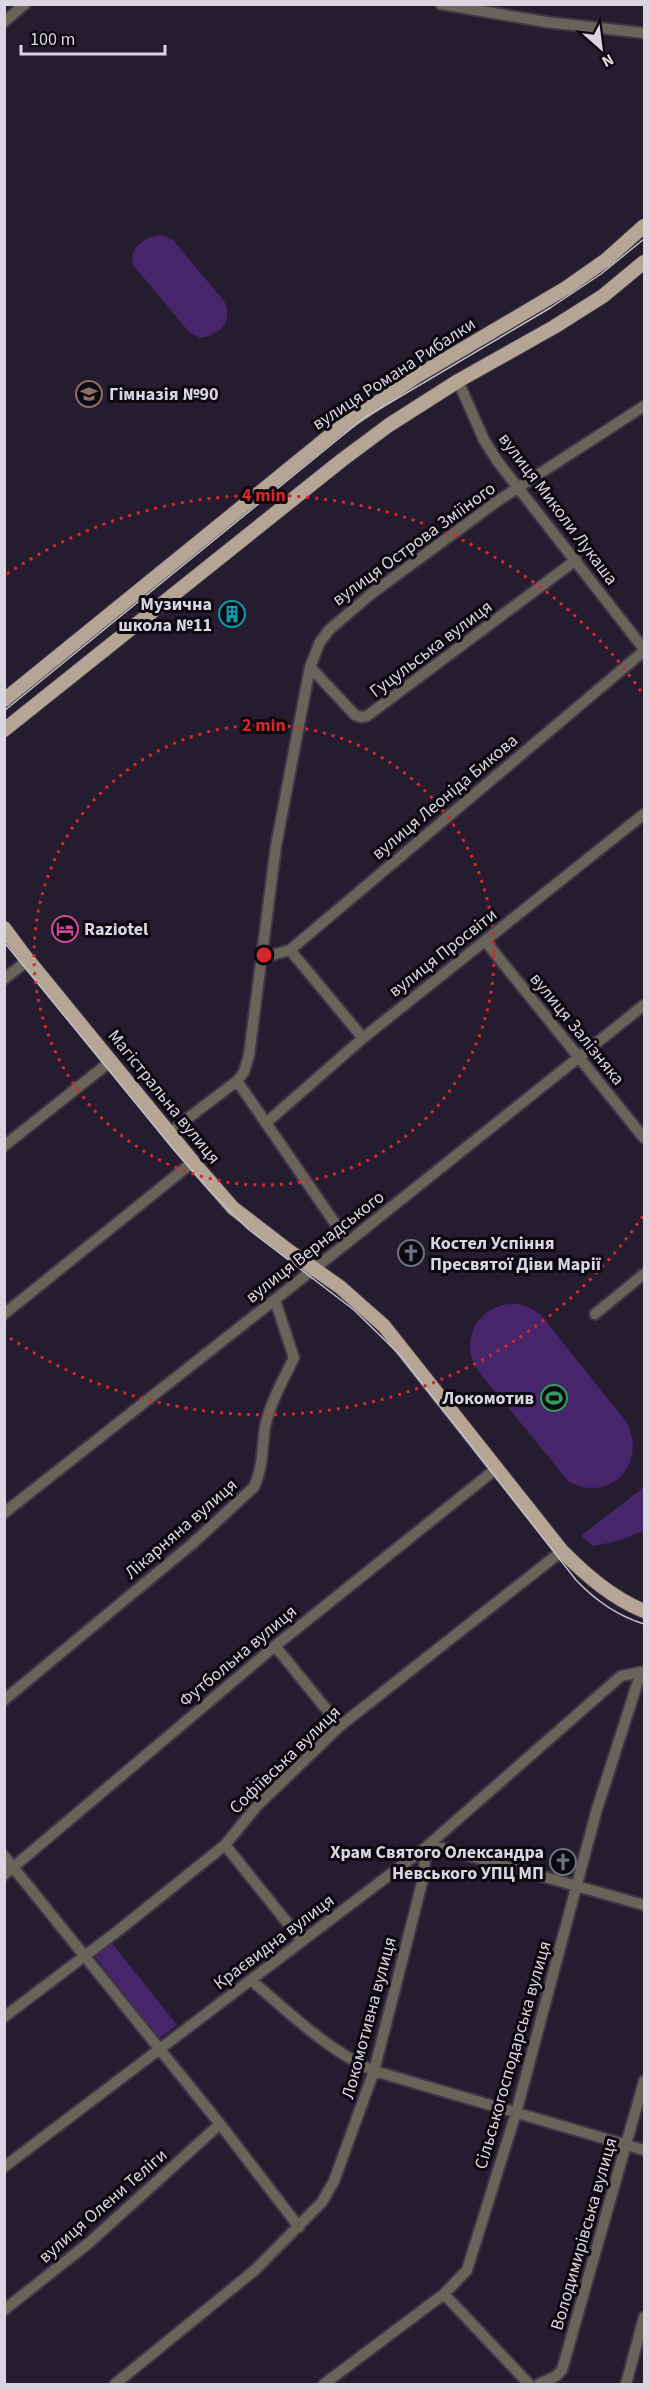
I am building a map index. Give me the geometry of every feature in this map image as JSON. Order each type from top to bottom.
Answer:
[{"type":"main road","name":"вулиця Романа Рибалки","points":[[4,700],[338,429],[417,376],[566,288],[606,260],[645,226]]},
{"type":"main road","points":[[4,730],[389,424],[603,296],[645,262]]},
{"type":"main road","name":"Магістральна вулиця","points":[[4,928],[193,1162],[233,1208],[315,1269],[384,1326],[562,1551],[579,1568],[612,1594],[645,1611]]},
{"type":"street","points":[[4,22],[25,4]]},
{"type":"street","points":[[441,4],[546,22],[645,33]]},
{"type":"street","name":"вулиця Миколи Лукаша","points":[[458,381],[484,440],[498,462],[645,650]]},
{"type":"street","name":"вулиця Острова Зміїного","points":[[237,1081],[244,1072],[249,1055],[279,830],[310,667],[320,642],[343,615],[519,487],[645,406]]},
{"type":"street","name":"Гуцульська вулиця","points":[[310,667],[354,714],[361,717],[367,716],[576,560]]},
{"type":"street","name":"вулиця Леоніда Бикова","points":[[261,958],[290,950],[645,650]]},
{"type":"street","name":"вулиця Просвіти","points":[[266,1123],[363,1038],[645,814]]},
{"type":"street","name":"вулиця Залізняка","points":[[484,941],[643,1131]]},
{"type":"street","points":[[290,950],[363,1038]]},
{"type":"street","points":[[4,979],[28,960]]},
{"type":"street","name":"вулиця Вернадського","points":[[4,1513],[315,1269],[645,1005]]},
{"type":"street","points":[[4,1146],[111,1061]]},
{"type":"street","points":[[171,1134],[179,1125],[237,1081],[348,1242]]},
{"type":"street","points":[[4,1314],[193,1162]]},
{"type":"street","points":[[595,1314],[645,1274]]},
{"type":"street","name":"Лікарняна вулиця","points":[[4,1700],[192,1544],[254,1487],[260,1476],[266,1425],[276,1393],[294,1358],[275,1300]]},
{"type":"street","name":"Футбольна вулиця","points":[[4,1875],[275,1646],[497,1468]]},
{"type":"street","name":"Софіївська вулиця","points":[[4,2017],[225,1845],[256,1807],[340,1726],[562,1551]]},
{"type":"street","points":[[275,1646],[340,1726]]},
{"type":"street","name":"Краєвидна вулиця","points":[[4,2167],[424,1848],[621,1676],[643,1672]]},
{"type":"street","name":"Сільськогосподарська вулиця","points":[[324,2385],[444,2294],[467,2270],[516,2113],[597,1809],[643,1672]]},
{"type":"street","points":[[225,1845],[302,1941]]},
{"type":"street","points":[[424,1848],[442,1848],[645,1905]]},
{"type":"street","name":"Локомотивна вулиця","points":[[115,2385],[255,2270],[322,2202],[334,2181],[374,2071],[424,1875],[424,1848]]},
{"type":"street","points":[[4,1856],[220,2124],[299,2227]]},
{"type":"street","points":[[250,1980],[325,2044],[374,2071],[645,2150]]},
{"type":"street","name":"Володимирівська вулиця","points":[[540,2385],[562,2370],[645,2081]]},
{"type":"street","name":"вулиця Олени Теліги","points":[[4,2310],[90,2242],[220,2124]]},
{"type":"street","points":[[444,2294],[529,2385]]},
{"type":"street","points":[[626,2385],[645,2318]]},
{"type":"shaded area","points":[[161,235],[173,240],[224,301],[227,308],[226,321],[214,334],[200,338],[189,332],[133,265],[133,253],[136,248],[149,238]]},
{"type":"shaded area","name":"Локомотив","points":[[518,1304],[529,1307],[541,1315],[628,1424],[632,1439],[632,1454],[621,1477],[610,1484],[598,1488],[584,1487],[569,1482],[475,1367],[470,1343],[477,1322],[494,1308]]},
{"type":"shaded area","points":[[644,1487],[644,1531],[614,1542],[593,1546],[581,1536]]},
{"type":"shaded area","points":[[110,1941],[177,2025],[159,2039],[93,1954]]},
{"type":"tram line","points":[[4,711],[364,418],[550,308],[601,274],[644,239]]},
{"type":"tram line","points":[[4,942],[210,1191],[248,1229],[354,1310],[400,1355],[576,1580],[607,1606],[625,1617],[644,1624]]},
{"type":"place","name":"Гімназія №90","points":[[89,394]]},
{"type":"place","name":"Музична школа №11","points":[[232,614]]},
{"type":"place","name":"Raziotel","points":[[65,929]]},
{"type":"place","name":"Костел Успіння Пресвятої Діви Марії","points":[[411,1253]]},
{"type":"place","name":"Локомотив","points":[[554,1398]]},
{"type":"place","name":"Храм Святого Олександра Невського УПЦ МП","points":[[563,1862]]}]
